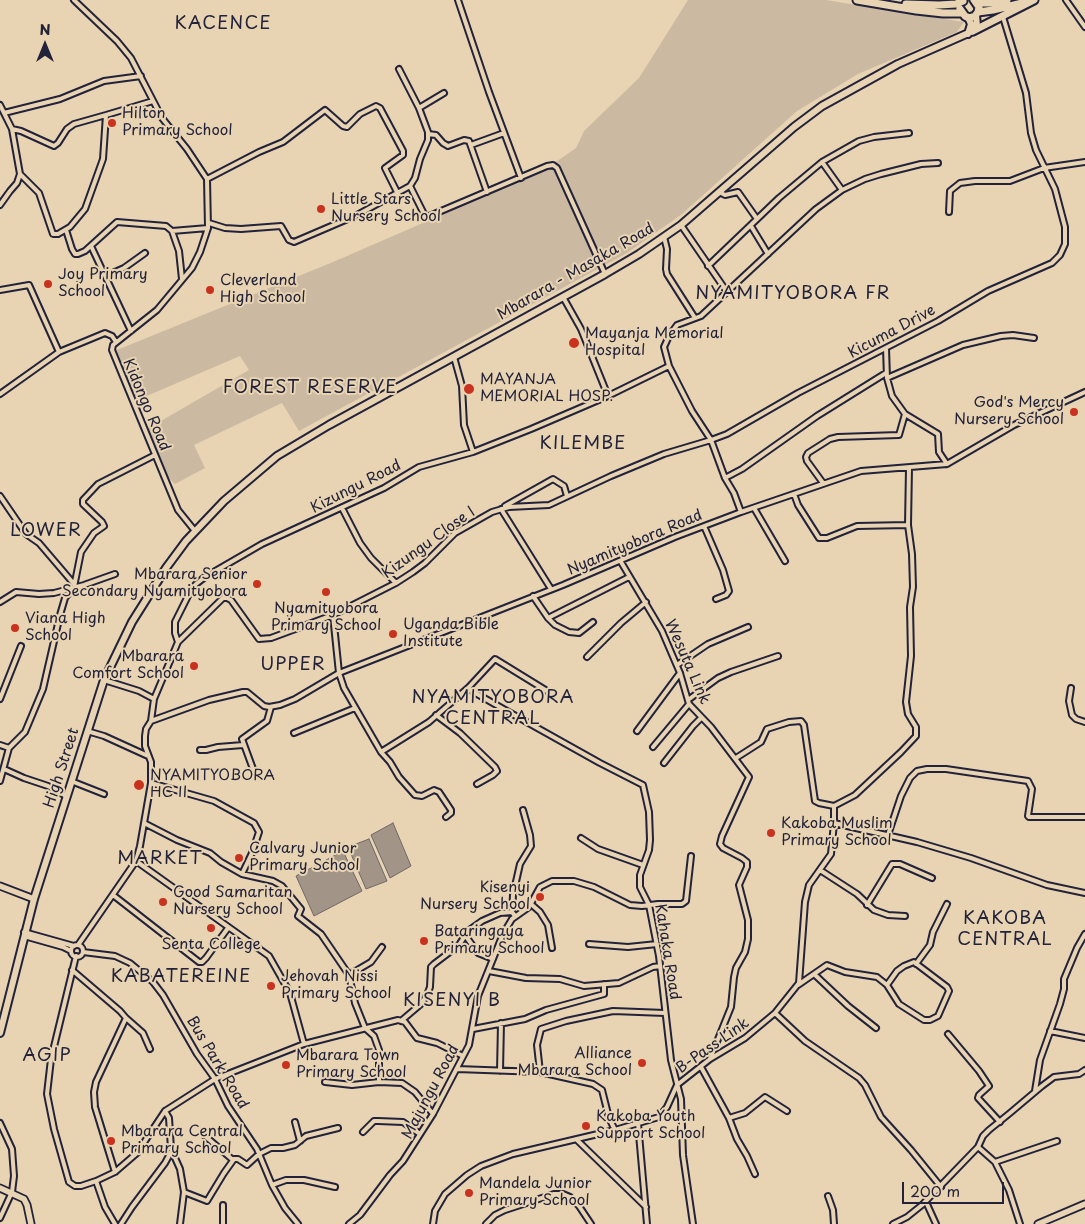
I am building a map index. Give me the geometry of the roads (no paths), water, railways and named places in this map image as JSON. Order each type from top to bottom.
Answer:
[{"type":"highway","points":[[857,0],[916,10],[961,13],[968,18],[1033,0]]},
{"type":"highway","points":[[881,0],[914,5],[930,5],[956,4],[964,0]]},
{"type":"highway","points":[[961,13],[960,7],[964,0]]},
{"type":"highway","points":[[976,1],[1011,6]]},
{"type":"highway","points":[[976,1],[979,7],[977,14]]},
{"type":"highway","points":[[971,32],[1003,17],[1011,6]]},
{"type":"main road","points":[[971,32],[977,26],[977,14]]},
{"type":"main road","points":[[968,18],[971,24],[971,32]]},
{"type":"main road","name":"Mbarara - Masaka Road","points":[[195,531],[224,501],[277,456],[329,425],[605,274],[681,225],[794,127],[822,106],[898,64],[971,32]]},
{"type":"main road","name":"High Street","points":[[0,1033],[34,899],[104,680],[132,622],[179,550],[195,531]]},
{"type":"main road","points":[[0,886],[34,899]]},
{"type":"main road","points":[[0,1188],[12,1192],[25,1201],[31,1224]]},
{"type":"main road","points":[[1038,1224],[1085,1204]]},
{"type":"street","points":[[74,0],[117,41],[131,58],[162,118],[187,149],[207,179],[259,152],[283,142],[325,110],[346,127],[360,114],[376,106],[380,108],[403,151],[403,155],[385,168],[398,194]]},
{"type":"street","points":[[458,0],[521,178]]},
{"type":"street","points":[[1066,0],[1085,27]]},
{"type":"street","name":"Kicuma Drive","points":[[501,509],[548,505],[611,476],[676,450],[711,440],[748,423],[798,393],[938,321],[988,291],[1052,264],[1060,255],[1065,244],[1065,227],[1055,188],[1036,150],[1031,132],[1026,93],[1003,17]]},
{"type":"street","points":[[172,231],[208,226],[241,229],[281,226],[289,240],[294,242],[357,215],[410,186],[415,178],[428,140],[428,134],[420,108],[399,68]]},
{"type":"street","points":[[4,113],[60,99],[104,80],[141,76]]},
{"type":"street","points":[[420,108],[444,93]]},
{"type":"street","points":[[12,129],[22,131],[54,146],[58,144],[68,129],[74,124],[153,101]]},
{"type":"street","points":[[0,105],[12,129],[20,174],[19,180],[0,205]]},
{"type":"street","points":[[20,174],[39,192],[53,234],[66,230],[83,214],[103,159],[106,114]]},
{"type":"street","points":[[708,266],[779,198],[822,162],[859,141],[874,137],[908,133]]},
{"type":"street","points":[[428,134],[436,135],[448,146],[466,140],[469,141],[488,192]]},
{"type":"street","points":[[471,145],[504,134]]},
{"type":"street","points":[[822,162],[842,190]]},
{"type":"street","points":[[949,212],[950,190],[960,183],[984,180],[1010,181],[1044,168],[1085,162]]},
{"type":"street","points":[[741,512],[734,493],[725,478],[711,440],[692,411],[669,366],[664,347],[669,336],[677,325],[701,316],[816,209],[842,190],[881,174],[921,164],[938,163]]},
{"type":"street","points":[[410,186],[426,217],[550,165],[557,168],[605,274]]},
{"type":"street","name":"Kidongo Road","points":[[195,531],[178,510],[112,352],[112,347],[158,310],[192,268],[200,252],[208,226],[207,179]]},
{"type":"street","points":[[718,192],[724,194],[738,192],[758,219]]},
{"type":"street","points":[[66,230],[76,254],[85,252],[117,222],[166,226],[172,231],[181,258],[182,279]]},
{"type":"street","points":[[681,225],[727,292]]},
{"type":"street","points":[[751,226],[768,254]]},
{"type":"street","points":[[664,237],[667,249],[667,274],[695,318]]},
{"type":"street","points":[[91,246],[125,322],[131,331]]},
{"type":"street","points":[[106,276],[124,268],[145,253]]},
{"type":"street","points":[[0,290],[29,285],[59,352]]},
{"type":"street","points":[[563,297],[582,329],[608,396]]},
{"type":"street","points":[[0,394],[59,352],[105,333],[112,336],[116,342]]},
{"type":"street","points":[[725,478],[742,469],[817,416],[887,376],[963,345],[1013,335],[1034,338]]},
{"type":"street","points":[[886,348],[887,376],[892,396],[905,414],[938,434],[938,452],[947,464],[1014,425],[1085,392]]},
{"type":"street","points":[[453,357],[461,378],[464,425],[472,452]]},
{"type":"street","name":"Kizungu Road","points":[[136,861],[152,770],[145,746],[146,729],[151,721],[154,699],[178,642],[175,622],[196,584],[262,544],[384,488],[419,467],[472,452],[573,412],[669,366]]},
{"type":"street","points":[[823,484],[807,461],[808,453],[830,439],[838,437],[899,435],[905,414]]},
{"type":"street","points":[[0,781],[9,748],[28,726],[43,689],[65,598],[74,585],[81,552],[94,533],[104,526],[83,504],[83,500],[98,484],[155,455]]},
{"type":"street","name":"Nyamityobora Road","points":[[272,707],[295,699],[339,673],[621,562],[741,512],[861,472],[947,464]]},
{"type":"street","points":[[736,758],[761,742],[767,729],[789,722],[801,721],[804,725],[815,801],[834,806],[848,800],[863,788],[912,741],[917,733],[907,710],[906,702],[911,656],[910,607],[913,586],[912,554],[908,525],[909,468]]},
{"type":"street","points":[[551,589],[501,509],[552,479],[564,486],[567,496]]},
{"type":"street","points":[[794,494],[798,505],[819,538],[827,538],[858,526],[908,525]]},
{"type":"street","points":[[0,496],[26,534],[39,543],[74,585]]},
{"type":"street","points":[[342,508],[360,543],[371,558],[396,583]]},
{"type":"street","points":[[754,508],[785,561]]},
{"type":"street","name":"Kizungu Close I","points":[[178,642],[223,598],[231,600],[259,639],[271,638],[333,615],[396,583],[425,563],[455,533],[484,516],[501,509]]},
{"type":"street","points":[[704,526],[729,591],[726,595],[716,599]]},
{"type":"street","name":"Wesuta Link","points":[[621,562],[659,625],[677,665],[689,702],[749,774],[749,779],[728,822],[720,844],[723,848],[747,862],[739,885],[748,920],[748,939],[745,952],[736,968],[731,1007],[710,1060]]},
{"type":"street","points":[[0,602],[16,592],[54,593],[74,585],[115,574]]},
{"type":"street","points":[[548,618],[629,577]]},
{"type":"street","points":[[533,596],[548,618],[561,628],[575,633],[582,631],[593,622]]},
{"type":"street","points":[[587,657],[621,623],[646,602]]},
{"type":"street","points":[[333,615],[339,673],[344,688],[355,708],[382,752],[415,794],[422,796],[434,790],[439,792],[451,810],[451,813],[446,817]]},
{"type":"street","points":[[677,665],[708,644],[748,627]]},
{"type":"street","points":[[0,699],[21,646]]},
{"type":"street","points":[[653,747],[689,702],[724,675],[778,656]]},
{"type":"street","points":[[382,752],[416,731],[436,715],[469,687],[495,659],[548,691]]},
{"type":"street","points":[[637,731],[680,673]]},
{"type":"street","points":[[104,680],[139,691],[154,699]]},
{"type":"street","name":"Kahaka Road","points":[[469,687],[470,690],[507,711],[643,785],[649,812],[650,833],[649,850],[640,876],[640,887],[649,905],[657,944],[671,1060],[681,1099],[683,1155],[693,1224]]},
{"type":"street","points":[[1071,688],[1069,701],[1072,715],[1076,719],[1085,722]]},
{"type":"street","points":[[151,721],[209,700],[238,692],[247,692],[264,706],[272,707],[267,721],[242,740],[253,769]]},
{"type":"street","points":[[294,733],[355,708]]},
{"type":"street","points":[[436,715],[460,733],[495,767],[496,771],[493,776],[477,784]]},
{"type":"street","points":[[664,763],[701,718]]},
{"type":"street","points":[[87,731],[104,736],[148,756]]},
{"type":"street","points":[[0,745],[9,748]]},
{"type":"street","points":[[200,750],[243,745]]},
{"type":"street","points":[[4,769],[48,786],[66,796]]},
{"type":"street","points":[[888,834],[901,796],[910,778],[917,771],[927,769],[946,769],[1028,781],[1032,789],[1029,818],[1085,817]]},
{"type":"street","points":[[71,781],[104,794]]},
{"type":"street","points":[[151,783],[214,801],[254,823],[259,832],[252,854],[242,874]]},
{"type":"street","points":[[798,986],[805,902],[809,885],[832,854],[834,806]]},
{"type":"street","points":[[516,916],[512,912],[513,895],[520,864],[531,846],[523,810]]},
{"type":"street","points":[[144,823],[177,840],[210,853],[242,874],[273,881],[282,886],[301,909],[298,916],[321,934],[349,975],[355,1003],[366,1028],[374,1036],[380,1050],[379,1082]]},
{"type":"street","points":[[834,823],[888,834],[971,858],[1047,885],[1085,893]]},
{"type":"street","points":[[581,838],[598,849],[643,865]]},
{"type":"street","points":[[649,905],[685,904],[691,856]]},
{"type":"street","points":[[72,951],[136,861],[228,928],[262,949],[274,961],[286,982],[294,1003],[304,1044]]},
{"type":"street","points":[[867,905],[892,864],[896,863],[932,878]]},
{"type":"street","points":[[820,870],[857,894],[867,905],[882,914],[904,916]]},
{"type":"street","name":"Majungu Road","points":[[350,1224],[360,1215],[403,1161],[433,1114],[469,1045],[478,996],[503,934],[516,916],[531,904],[537,891],[544,883],[574,880],[600,890],[624,903],[642,906],[649,905]]},
{"type":"street","points":[[113,895],[199,962],[206,958],[228,928]]},
{"type":"street","points":[[531,904],[540,912],[548,925],[552,948]]},
{"type":"street","points":[[916,964],[930,945],[933,932],[947,904]]},
{"type":"street","points":[[401,1021],[421,1004],[428,995],[431,967],[434,964],[458,944],[475,926],[500,913],[512,912]]},
{"type":"street","points":[[24,934],[82,947],[83,952],[80,956],[76,956]]},
{"type":"street","points":[[24,934],[63,946],[72,951],[76,956]]},
{"type":"street","points":[[1035,1091],[1040,1060],[1060,1004],[1066,973],[1085,934]]},
{"type":"street","points":[[465,935],[478,953],[493,959]]},
{"type":"street","points":[[588,944],[628,947],[657,944]]},
{"type":"street","points":[[349,975],[371,962],[382,947]]},
{"type":"street","name":"Bus Park Road","points":[[83,952],[122,958],[130,962],[163,994],[197,1054],[215,1079],[223,1098],[248,1134],[285,1208],[298,1224]]},
{"type":"street","points":[[76,956],[50,1064],[47,1094],[54,1129],[69,1182],[75,1186],[80,1186],[115,1172],[137,1153],[165,1111],[215,1079],[304,1044],[392,1021],[401,1021],[407,1024],[417,1038],[437,1043],[463,1056]]},
{"type":"street","points":[[876,1028],[848,1006],[814,974],[824,966],[829,965],[845,972],[877,977],[888,985],[899,1004],[924,1020],[935,1019],[938,1016],[949,989],[916,964],[910,963],[897,971],[888,985]]},
{"type":"street","points":[[489,971],[526,978],[560,979],[584,986],[619,983],[660,966]]},
{"type":"street","points":[[72,970],[143,1033],[150,1049]]},
{"type":"street","name":"B-Pass Link","points":[[433,1224],[435,1211],[444,1194],[481,1166],[513,1154],[616,1130],[656,1118],[663,1113],[677,1085],[710,1060],[746,1038],[775,1013],[798,986],[814,974]]},
{"type":"street","points":[[473,1028],[525,1019],[546,1010],[604,994],[604,984]]},
{"type":"street","points":[[540,1072],[537,1044],[541,1029],[566,1021],[613,1011],[665,1013]]},
{"type":"street","points":[[775,1013],[805,1041],[860,1078],[881,1116],[941,1186]]},
{"type":"street","points":[[115,1172],[95,1107],[94,1092],[96,1082],[126,1018]]},
{"type":"street","points":[[500,1071],[501,1023]]},
{"type":"street","points":[[1050,1031],[1085,1038]]},
{"type":"street","points":[[948,1034],[984,1078],[989,1087],[978,1098],[1000,1122]]},
{"type":"street","points":[[701,1067],[729,1118],[754,1174]]},
{"type":"street","points":[[457,1069],[540,1072],[593,1084],[599,1087],[604,1097],[609,1118],[616,1130]]},
{"type":"street","points":[[893,1224],[914,1213],[926,1202],[978,1147],[983,1136],[1035,1091],[1054,1077],[1078,1074],[1085,1070]]},
{"type":"street","points":[[325,1082],[352,1086],[379,1082],[402,1083],[409,1086],[433,1114]]},
{"type":"street","points":[[729,1118],[741,1115],[765,1097],[787,1111]]},
{"type":"street","points":[[165,1111],[169,1118],[171,1152],[180,1169],[184,1192],[180,1224]]},
{"type":"street","points":[[363,1132],[374,1121],[378,1121],[403,1122],[420,1134]]},
{"type":"street","points":[[295,1122],[300,1141]]},
{"type":"street","points":[[0,1123],[8,1138],[14,1156],[12,1192],[0,1218]]},
{"type":"street","points":[[638,1123],[647,1224]]},
{"type":"street","points":[[205,1136],[233,1160],[238,1159],[246,1165],[259,1154],[271,1148],[295,1145],[306,1136],[338,1128]]},
{"type":"street","points":[[576,1140],[597,1158],[646,1207]]},
{"type":"street","points":[[995,1162],[1057,1141]]},
{"type":"street","points":[[978,1147],[995,1162],[1009,1190],[1020,1224]]},
{"type":"street","points":[[121,1224],[171,1152]]},
{"type":"street","points":[[184,1192],[204,1201],[208,1200],[233,1160]]},
{"type":"street","points":[[96,1180],[105,1207],[116,1224]]},
{"type":"street","points":[[272,1185],[286,1180],[304,1180],[335,1187]]},
{"type":"street","points":[[486,1224],[505,1210],[554,1194],[563,1194],[570,1197],[579,1206],[591,1224]]},
{"type":"street","points":[[828,1196],[833,1210],[834,1224]]},
{"type":"street","points":[[926,1202],[936,1224]]},
{"type":"street","points":[[223,1205],[224,1224]]},
{"type":"place","name":"Hilton Primary School","points":[[112,123]]},
{"type":"place","name":"Little Stars Nursery School","points":[[321,209]]},
{"type":"place","name":"Joy Primary School","points":[[48,284]]},
{"type":"place","name":"Cleverland High School","points":[[210,290]]},
{"type":"place","name":"Mayanja Memorial Hospital","points":[[574,343]]},
{"type":"place","name":"MAYANJA MEMORIAL HOSP.","points":[[469,389]]},
{"type":"place","name":"God's Mercy Nursery School","points":[[1074,412]]},
{"type":"place","name":"Mbarara Senior Secondary Nyamityobora","points":[[257,584]]},
{"type":"place","name":"Nyamityobora Primary School","points":[[326,592]]},
{"type":"place","name":"Viana High School","points":[[15,628]]},
{"type":"place","name":"Uganda Bible Institute","points":[[393,634]]},
{"type":"place","name":"Mbarara Comfort School","points":[[194,666]]},
{"type":"place","name":"NYAMITYOBORA HC II","points":[[139,785]]},
{"type":"place","name":"Kakoba Muslim Primary School","points":[[771,833]]},
{"type":"place","name":"Calvary Junior Primary School","points":[[239,858]]},
{"type":"place","name":"Kisenyi Nursery School","points":[[540,897]]},
{"type":"place","name":"Good Samaritan Nursery School","points":[[163,902]]},
{"type":"place","name":"Senta College","points":[[211,928]]},
{"type":"place","name":"Bataringaya Primary School","points":[[424,941]]},
{"type":"place","name":"Jehovah Nissi Primary School","points":[[271,986]]},
{"type":"place","name":"Alliance Mbarara School","points":[[642,1063]]},
{"type":"place","name":"Mbarara Town Primary School","points":[[286,1065]]},
{"type":"place","name":"Kakoba Youth Support School","points":[[586,1126]]},
{"type":"place","name":"Mbarara Central Primary School","points":[[111,1141]]},
{"type":"place","name":"Mandela Junior Primary School","points":[[469,1193]]},
{"type":"district","name":"KACENCE","points":[[223,24]]},
{"type":"district","name":"NYAMITYOBORA FR","points":[[793,294]]},
{"type":"district","name":"FOREST RESERVE","points":[[310,388]]},
{"type":"district","name":"KILEMBE","points":[[583,444]]},
{"type":"district","name":"LOWER","points":[[46,531]]},
{"type":"district","name":"UPPER","points":[[293,665]]},
{"type":"district","name":"NYAMITYOBORA CENTRAL","points":[[493,708]]},
{"type":"district","name":"MARKET","points":[[160,859]]},
{"type":"district","name":"KAKOBA CENTRAL","points":[[1005,930]]},
{"type":"district","name":"KABATEREINE","points":[[181,977]]},
{"type":"district","name":"KISENYI B","points":[[452,1001]]},
{"type":"district","name":"AGIP","points":[[47,1056]]}]
